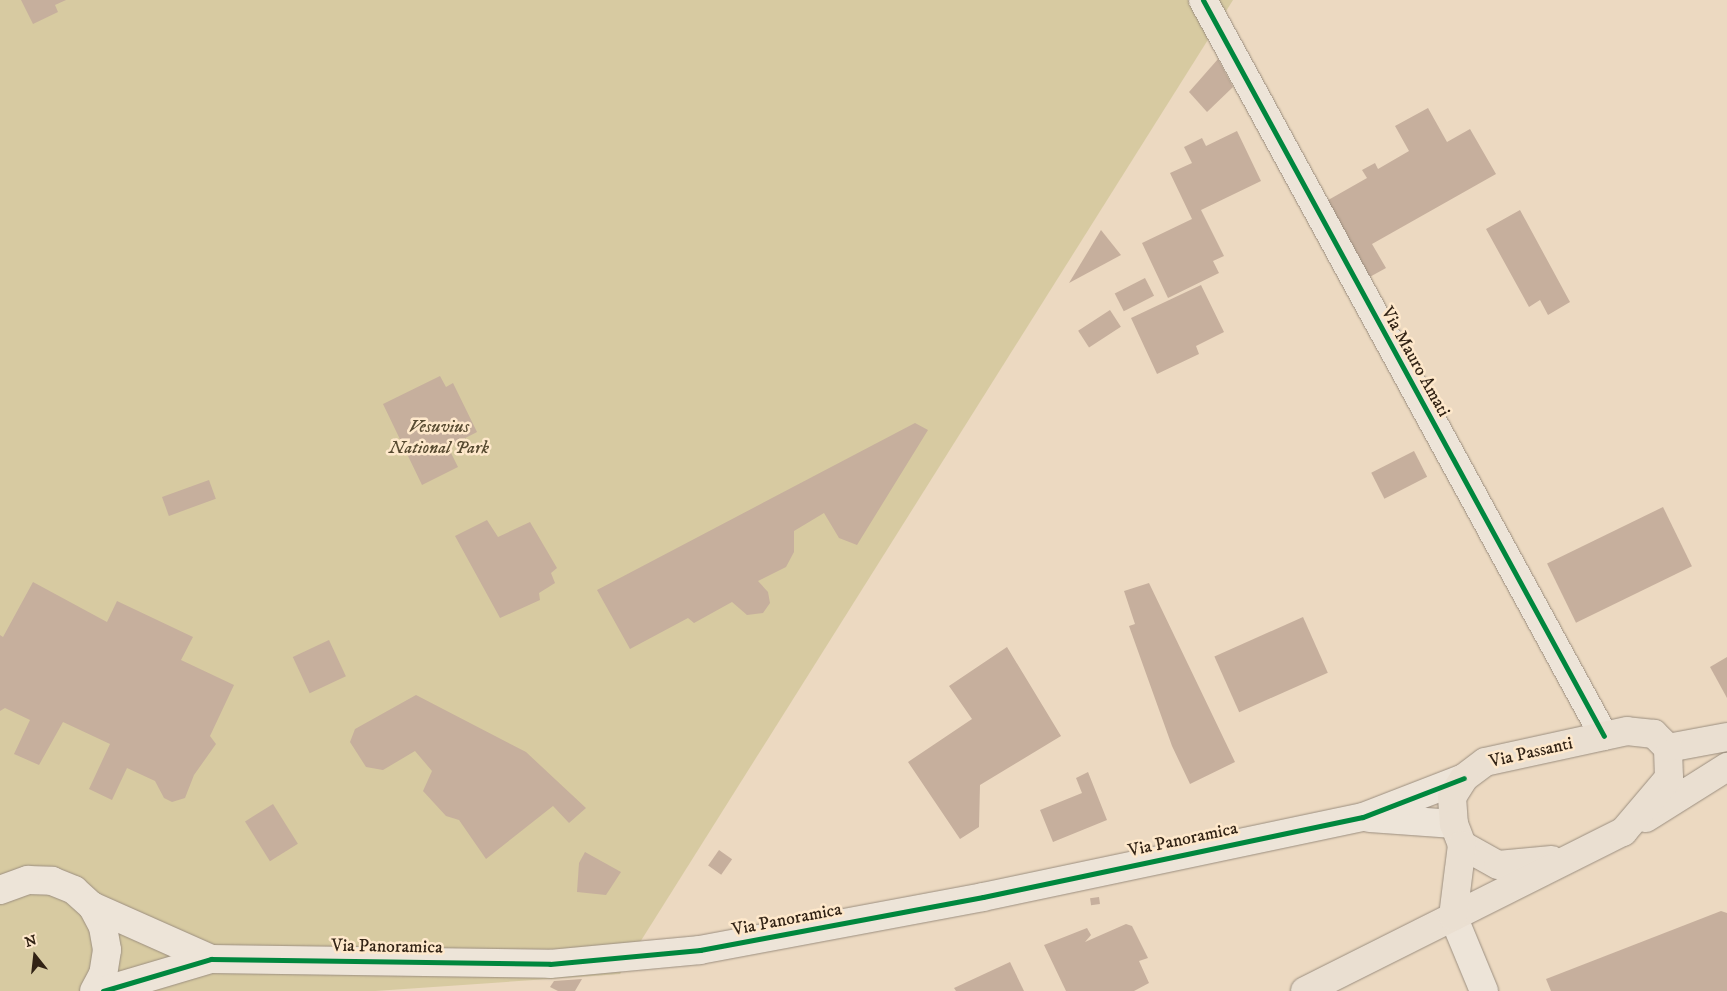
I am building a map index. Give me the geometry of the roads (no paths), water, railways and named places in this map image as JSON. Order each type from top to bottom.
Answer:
[{"type":"main road","name":"Via Passanti","points":[[1453,916],[1458,834],[1452,797],[1464,778],[1485,762],[1627,731],[1654,734],[1668,748]]},
{"type":"main road","points":[[1623,832],[1669,778],[1668,748],[1727,737]]},
{"type":"main road","points":[[1305,991],[1623,832],[1727,767]]},
{"type":"main road","points":[[1458,834],[1498,865],[1569,859]]},
{"type":"street","name":"Via Mauro Amati","points":[[1203,0],[1604,736]]},
{"type":"street","name":"Via Panoramica","points":[[103,991],[211,959],[550,964],[700,950],[983,897],[1363,818],[1464,778]]},
{"type":"street","name":"Via Panoramica","points":[[1363,818],[1458,834]]},
{"type":"street","name":"Via Panoramica","points":[[0,874],[28,880],[52,881],[74,890],[92,906],[211,959]]},
{"type":"street","name":"Via Panoramica","points":[[0,890],[28,880]]},
{"type":"street","name":"Via Panoramica","points":[[92,906],[103,927],[107,950],[103,974],[94,991]]},
{"type":"street","points":[[1453,916],[1484,991]]},
{"type":"park label","name":"Vesuvius National Park","points":[[439,438]]}]
